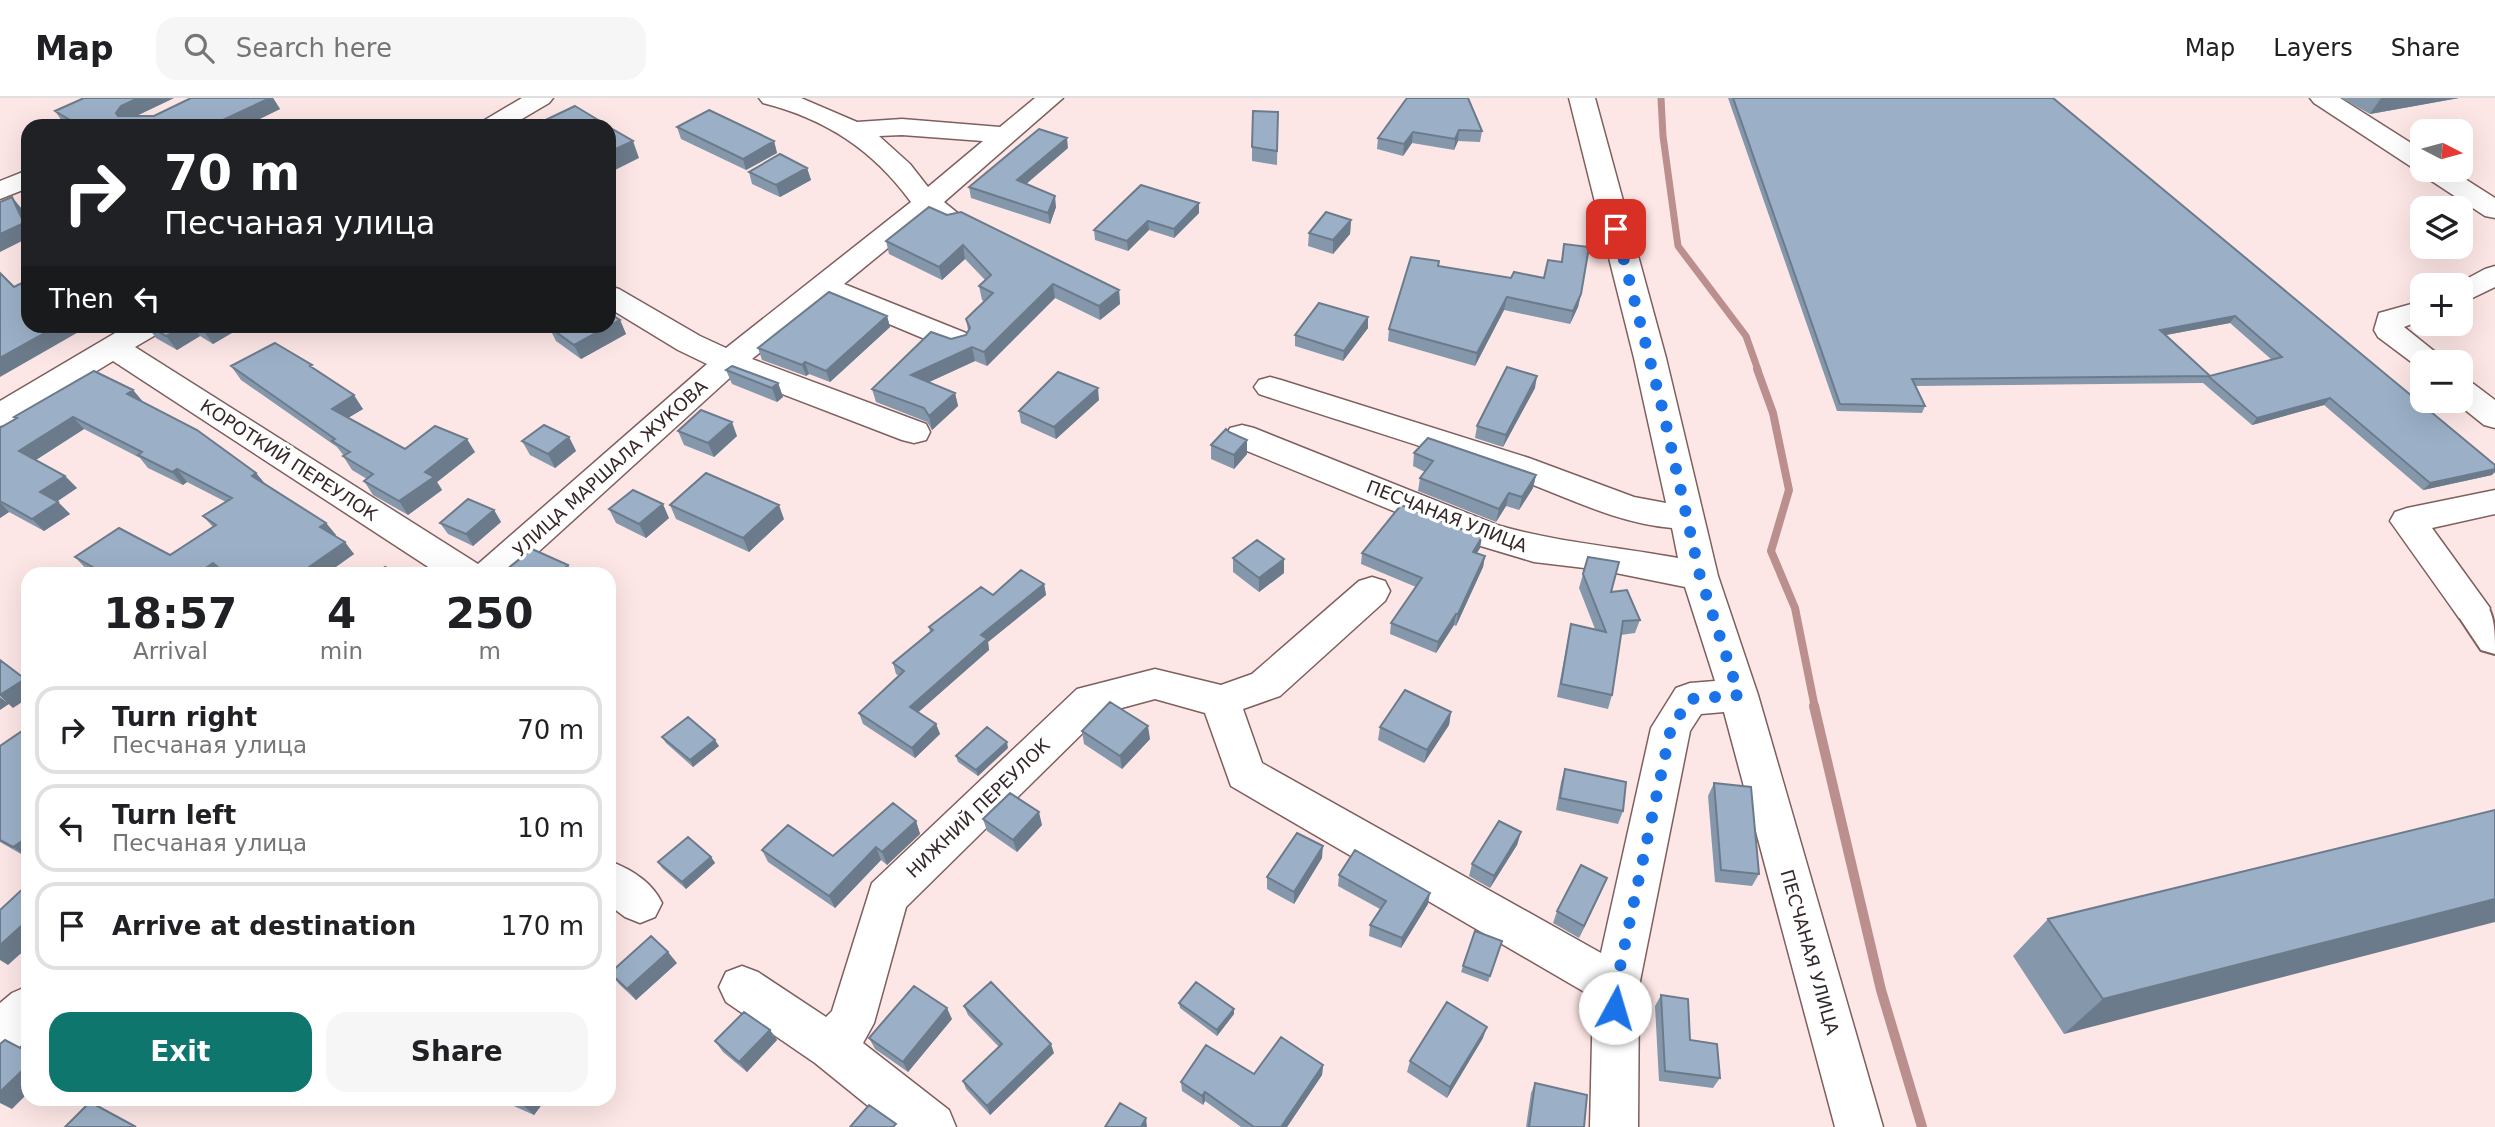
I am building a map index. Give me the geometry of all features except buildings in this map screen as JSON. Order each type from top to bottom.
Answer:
[{"type":"street","points":[[504,119],[540,98]]},
{"type":"street","points":[[772,98],[801,104],[853,130],[901,169],[938,211]]},
{"type":"street","name":"УЛИЦА МАРШАЛА ЖУКОВА","points":[[499,567],[729,362],[823,286],[938,211],[1006,135],[1030,118],[1050,98]]},
{"type":"street","name":"ПЕСЧАНАЯ УЛИЦА","points":[[1581,98],[1650,358],[1700,576],[1739,695],[1859,1127]]},
{"type":"street","points":[[2323,98],[2410,154]]},
{"type":"street","points":[[853,130],[902,128],[1006,135]]},
{"type":"street","points":[[0,191],[21,181]]},
{"type":"street","points":[[2452,182],[2495,210]]},
{"type":"street","points":[[2473,288],[2495,275]]},
{"type":"street","points":[[823,286],[955,340]]},
{"type":"street","name":"УЛИЦА МАРШАЛА ЖУКОВА","points":[[616,299],[689,343],[729,362],[914,432]]},
{"type":"street","points":[[2410,314],[2390,320],[2389,330],[2413,350]]},
{"type":"street","points":[[0,415],[135,333]]},
{"type":"street","name":"КОРОТКИЙ ПЕРЕУЛОК","points":[[112,346],[455,567]]},
{"type":"street","points":[[1270,387],[1517,466],[1625,507],[1651,514],[1688,517]]},
{"type":"street","points":[[2473,399],[2495,417]]},
{"type":"street","name":"ПЕСЧАНАЯ УЛИЦА","points":[[1241,436],[1486,535],[1534,549],[1601,557],[1700,576]]},
{"type":"street","points":[[2495,502],[2407,522],[2495,639]]},
{"type":"street","points":[[1372,591],[1266,685],[1220,701],[1245,774],[1616,986]]},
{"type":"street","name":"НИЖНИЙ ПЕРЕУЛОК","points":[[831,1047],[851,1023],[887,897],[1091,700],[1155,684],[1220,701]]},
{"type":"street","points":[[1614,1127],[1616,986],[1671,728],[1690,699],[1739,695]]},
{"type":"street","points":[[742,988],[831,1047],[932,1127]]},
{"type":"street","points":[[0,1034],[21,1014]]},
{"type":"waterway","points":[[1661,98],[1663,136],[1678,246],[1746,336],[1758,370]]},
{"type":"waterway","points":[[1757,369],[1773,413],[1789,490],[1771,551],[1795,608],[1815,708]]},
{"type":"waterway","points":[[1814,706],[1881,990],[1922,1127]]},
{"type":"route","points":[[1615,1008],[1616,986],[1671,728],[1690,699],[1739,695],[1700,576],[1663,411],[1616,229]]}]
